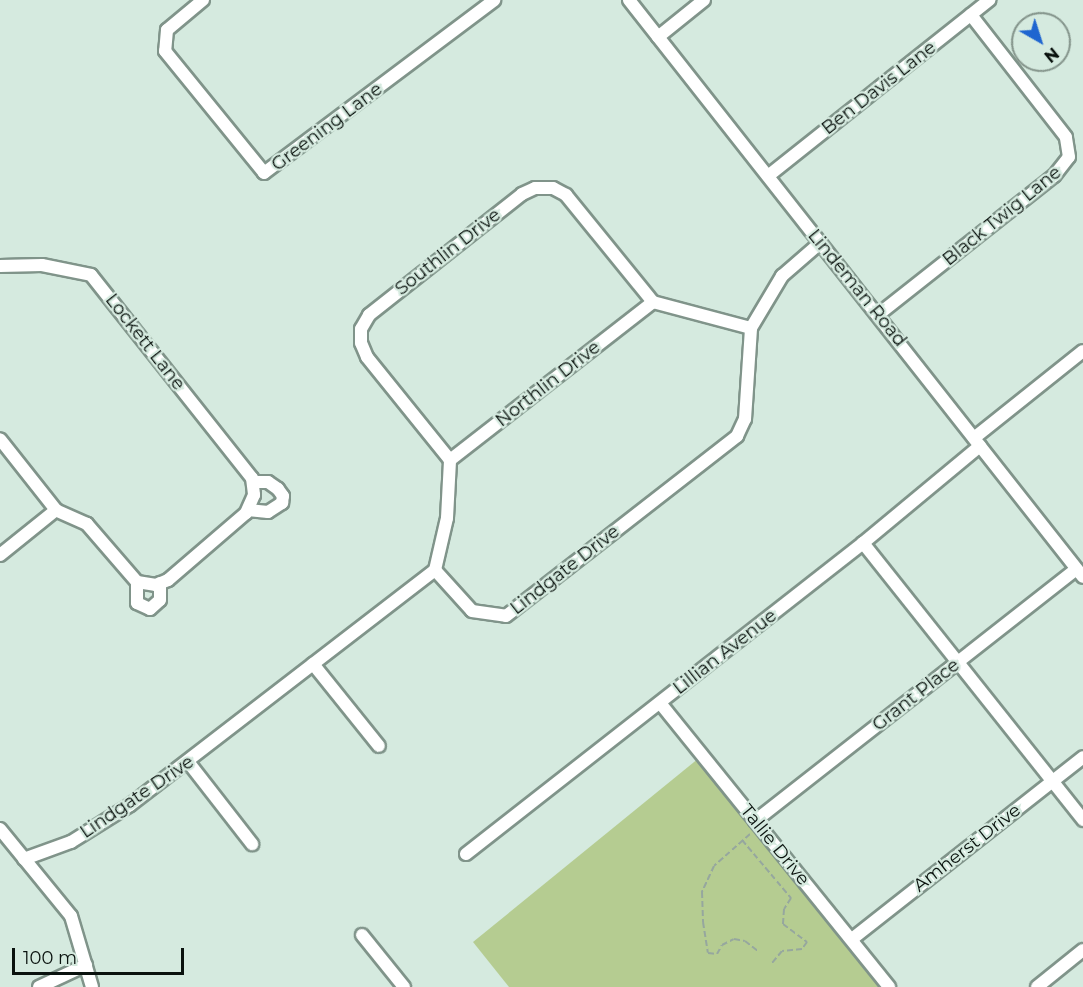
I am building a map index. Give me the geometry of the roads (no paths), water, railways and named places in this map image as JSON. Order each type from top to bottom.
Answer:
[{"type":"street","name":"Greening Lane","points":[[203,0],[167,30],[165,51],[264,173],[494,0]]},
{"type":"street","name":"Lindeman Road","points":[[629,0],[1080,573]]},
{"type":"street","points":[[658,37],[704,0]]},
{"type":"street","name":"Ben Davis Lane","points":[[768,176],[989,0]]},
{"type":"street","name":"Black Twig Lane","points":[[879,315],[1054,177],[1069,157],[1066,137],[971,15]]},
{"type":"street","name":"Southlin Drive","points":[[450,460],[367,357],[361,343],[361,329],[369,315],[522,194],[534,189],[553,188],[566,195],[653,302]]},
{"type":"street","name":"Lindgate Drive","points":[[24,859],[71,842],[189,763],[435,570],[472,611],[506,616],[737,436],[745,419],[752,328],[782,276],[820,243]]},
{"type":"street","name":"Lockett Lane","points":[[0,266],[42,265],[91,275],[254,488]]},
{"type":"street","points":[[653,302],[752,328]]},
{"type":"street","name":"Northlin Drive","points":[[450,460],[653,302]]},
{"type":"street","name":"Lillian Avenue","points":[[466,854],[863,543],[977,442],[1082,354]]},
{"type":"street","points":[[0,439],[56,510],[87,524],[137,582],[137,603],[150,609],[160,600],[160,583]]},
{"type":"street","points":[[435,570],[447,518],[450,460]]},
{"type":"street","points":[[137,582],[160,583],[248,510],[254,488],[268,482],[284,496],[282,503],[268,512],[248,510]]},
{"type":"street","points":[[0,555],[56,510]]},
{"type":"street","points":[[863,543],[1083,820]]},
{"type":"street","name":"Grant Place","points":[[757,824],[959,662],[1080,573]]},
{"type":"street","points":[[313,664],[379,746]]},
{"type":"street","name":"Tallie Drive","points":[[660,703],[889,987]]},
{"type":"street","name":"Amherst Drive","points":[[852,939],[1083,757]]},
{"type":"street","points":[[189,763],[252,844]]},
{"type":"street","points":[[0,829],[71,916],[92,987]]},
{"type":"street","points":[[362,935],[404,987]]},
{"type":"street","points":[[1037,987],[1083,950]]},
{"type":"street","points":[[39,987],[86,965]]}]
